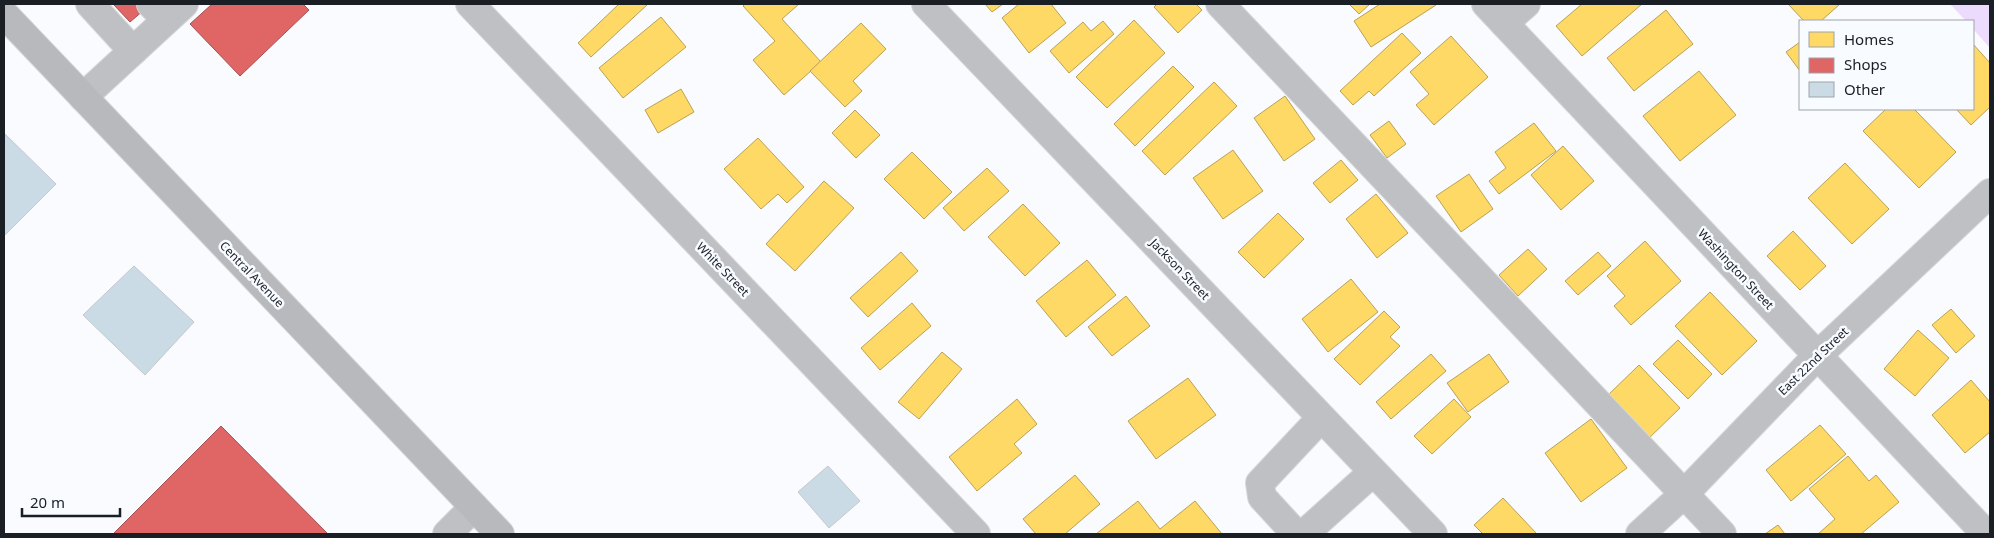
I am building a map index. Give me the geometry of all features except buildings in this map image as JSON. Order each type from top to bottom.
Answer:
[{"type":"main road","name":"Central Avenue","points":[[4,14],[500,534]]},
{"type":"street","points":[[90,4],[133,51]]},
{"type":"street","name":"White Street","points":[[470,4],[976,534]]},
{"type":"street","name":"Jackson Street","points":[[926,4],[1433,534]]},
{"type":"street","points":[[1220,4],[1722,534]]},
{"type":"street","points":[[1495,13],[1526,4]]},
{"type":"street","points":[[83,97],[133,51],[167,9]]},
{"type":"street","name":"Washington Street","points":[[1495,13],[1986,534]]},
{"type":"street","name":"East 22nd Street","points":[[1640,534],[1684,494],[1818,355],[1990,192]]},
{"type":"street","points":[[1296,534],[1262,497],[1260,483],[1321,418]]},
{"type":"street","points":[[1304,534],[1373,472]]},
{"type":"street","points":[[447,534],[474,507]]},
{"type":"shaded area","points":[[1950,4],[1990,4],[1990,48],[1974,30],[1974,20],[1965,20]]}]
